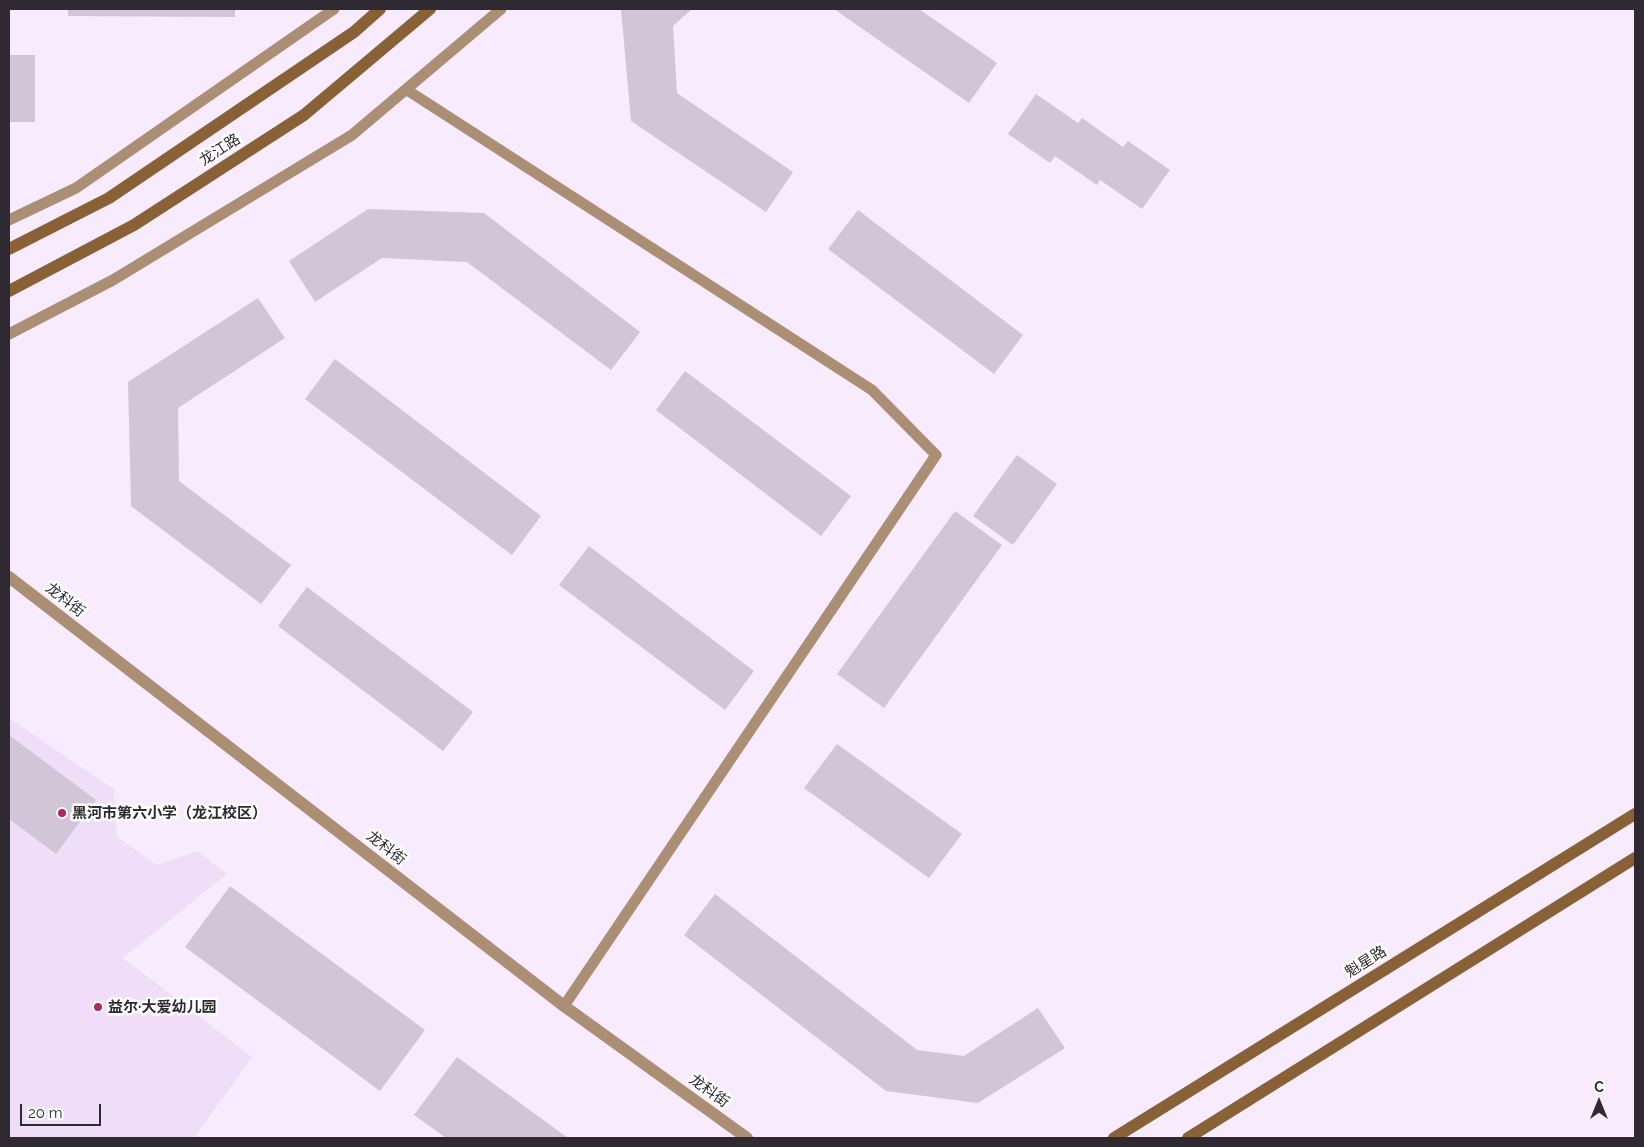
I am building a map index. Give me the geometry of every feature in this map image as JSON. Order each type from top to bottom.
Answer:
[{"type":"street","name":"龙江路","points":[[9,249],[109,198],[354,32],[380,9]]},
{"type":"street","name":"龙江路","points":[[9,291],[134,225],[304,115],[430,9]]},
{"type":"street","name":"龙科街","points":[[9,577],[564,1006],[747,1138]]},
{"type":"street","name":"魁星路","points":[[1114,1138],[1635,814]]},
{"type":"street","points":[[1188,1138],[1635,858]]},
{"type":"lane","points":[[9,220],[76,188],[334,9]]},
{"type":"lane","points":[[9,334],[113,280],[352,135],[501,9]]},
{"type":"lane","points":[[407,90],[872,390],[936,455],[564,1006]]},
{"type":"shaded area","name":"益尔·大爱幼儿园","points":[[9,718],[114,789],[117,837],[157,865],[197,851],[227,874],[123,958],[252,1057],[194,1138],[9,1138]]},
{"type":"building","points":[[68,9],[235,9],[235,17],[68,16]]},
{"type":"building","points":[[621,9],[692,9],[673,26],[677,93],[793,172],[766,212],[631,121]]},
{"type":"building","points":[[834,9],[919,9],[997,63],[969,103]]},
{"type":"building","points":[[9,55],[35,55],[35,122],[9,122]]},
{"type":"building","points":[[1036,94],[1078,123],[1082,118],[1123,147],[1128,141],[1170,170],[1142,209],[1100,180],[1097,185],[1055,156],[1050,163],[1008,134]]},
{"type":"building","points":[[368,209],[484,213],[640,332],[611,370],[467,262],[382,258],[315,302],[289,261]]},
{"type":"building","points":[[858,210],[1023,335],[994,374],[828,249]]},
{"type":"building","points":[[258,298],[285,338],[178,408],[179,481],[291,565],[261,604],[131,506],[128,382]]},
{"type":"building","points":[[335,359],[541,516],[512,555],[305,399]]},
{"type":"building","points":[[685,371],[851,496],[821,536],[656,410]]},
{"type":"building","points":[[1017,455],[1057,484],[1013,545],[973,516]]},
{"type":"building","points":[[955,511],[1002,545],[884,708],[837,674]]},
{"type":"building","points":[[589,546],[754,671],[725,710],[559,585]]},
{"type":"building","points":[[307,587],[473,712],[443,751],[278,626]]},
{"type":"building","points":[[9,735],[96,800],[56,854],[9,819]]},
{"type":"building","points":[[837,744],[962,834],[929,878],[804,788]]},
{"type":"building","points":[[230,886],[425,1030],[380,1091],[185,947]]},
{"type":"building","points":[[715,894],[917,1050],[964,1056],[1038,1008],[1065,1048],[978,1103],[886,1091],[684,935]]},
{"type":"building","points":[[457,1057],[568,1138],[446,1138],[414,1115]]},
{"type":"place","name":"黑河市第六小学（龙江校区）","points":[[62,813]]},
{"type":"place","name":"益尔·大爱幼儿园","points":[[98,1007]]}]
